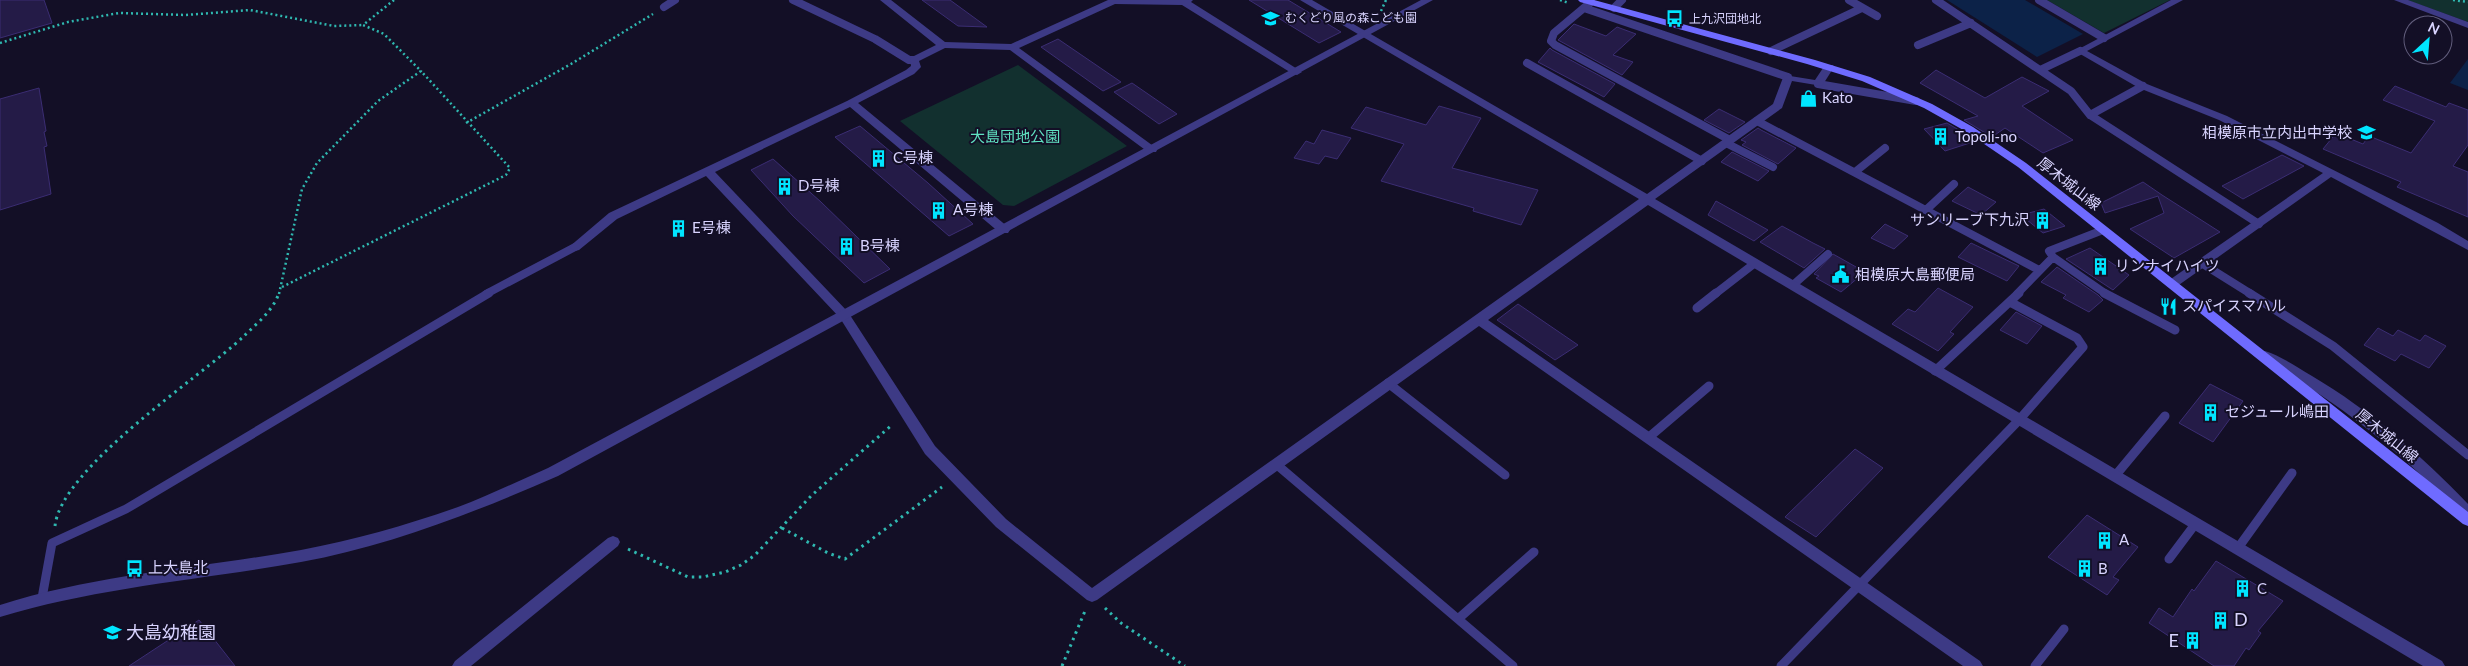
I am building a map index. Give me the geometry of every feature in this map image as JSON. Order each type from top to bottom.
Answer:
[{"type":"main road","name":"厚木城山線","points":[[1586,4],[1618,4],[1829,67],[1873,82],[1917,101],[1969,129],[1993,144],[2172,284],[2468,520]]},
{"type":"street","points":[[885,0],[943,45]]},
{"type":"street","points":[[1305,0],[1647,199],[2437,666]]},
{"type":"street","points":[[0,611],[42,598],[129,581],[301,556],[356,544],[462,511],[553,472],[1297,72],[1426,0]]},
{"type":"street","points":[[2080,51],[2178,0]]},
{"type":"street","points":[[2399,0],[2468,25]]},
{"type":"street","points":[[575,247],[613,216],[707,170],[851,104],[910,72],[916,67],[914,60],[943,45],[1012,47],[1114,1],[1186,1],[1297,72]]},
{"type":"street","points":[[1012,47],[1152,150]]},
{"type":"street","points":[[2080,51],[2143,86],[2223,118],[2434,226],[2468,246]]},
{"type":"street","points":[[707,170],[844,315],[930,450],[1001,523],[1092,596],[1757,121],[1779,104],[1788,77],[1818,84],[1829,67]]},
{"type":"street","points":[[851,104],[1004,230]]},
{"type":"street","points":[[2172,284],[2330,173]]},
{"type":"street","points":[[1478,319],[1975,666]]},
{"type":"street","points":[[2261,354],[2294,370],[2347,403],[2421,463],[2468,513]]},
{"type":"street","points":[[460,666],[613,542]]},
{"type":"lane","points":[[664,7],[675,0]]},
{"type":"lane","points":[[793,0],[875,39],[909,60],[914,60]]},
{"type":"lane","points":[[1849,0],[1877,16]]},
{"type":"lane","points":[[1936,0],[2071,91],[2090,115],[2259,224]]},
{"type":"lane","points":[[2039,0],[2104,38]]},
{"type":"lane","points":[[1773,167],[1559,48],[1551,41],[1553,35],[1586,4],[1788,77]]},
{"type":"lane","points":[[1772,51],[1862,8]]},
{"type":"lane","points":[[1918,44],[1971,23]]},
{"type":"lane","points":[[2040,70],[2080,51]]},
{"type":"lane","points":[[1527,63],[1702,161]]},
{"type":"lane","points":[[1818,84],[1866,94],[1917,101]]},
{"type":"lane","points":[[2090,115],[2143,86]]},
{"type":"lane","points":[[1757,121],[2039,270]]},
{"type":"lane","points":[[1856,172],[1885,148]]},
{"type":"lane","points":[[1926,210],[1954,184]]},
{"type":"lane","points":[[1936,371],[2010,302],[2054,251],[2103,230]]},
{"type":"lane","points":[[42,598],[52,543],[126,509],[464,306],[575,247]]},
{"type":"lane","points":[[2054,251],[2110,297],[2175,330]]},
{"type":"lane","points":[[1793,285],[1828,254]]},
{"type":"lane","points":[[1697,308],[1755,263]]},
{"type":"lane","points":[[2203,264],[2333,346],[2468,455]]},
{"type":"lane","points":[[1782,666],[2019,420],[2083,347],[2083,344],[2077,338],[2010,302]]},
{"type":"lane","points":[[1388,383],[1505,475]]},
{"type":"lane","points":[[1648,438],[1709,386]]},
{"type":"lane","points":[[2115,476],[2165,416]]},
{"type":"lane","points":[[1276,464],[1513,666]]},
{"type":"lane","points":[[2238,548],[2292,473]]},
{"type":"lane","points":[[2170,559],[2196,523]]},
{"type":"lane","points":[[1458,619],[1534,552]]},
{"type":"lane","points":[[2035,666],[2064,629]]},
{"type":"path","points":[[362,24],[394,0]]},
{"type":"path","points":[[1560,0],[1586,4]]},
{"type":"path","points":[[2453,0],[2468,2]]},
{"type":"path","points":[[466,123],[571,64],[664,7]]},
{"type":"path","points":[[0,43],[78,19],[111,14],[184,15],[247,10],[265,11],[320,24],[340,26],[362,24],[384,34],[421,70],[466,123],[510,168],[506,176],[281,287]]},
{"type":"path","points":[[52,543],[56,516],[71,491],[96,461],[128,430],[229,350],[262,319],[277,298],[281,287],[302,189],[317,163],[378,101],[421,70]]},
{"type":"path","points":[[613,542],[677,574],[688,577],[703,577],[725,572],[741,565],[755,556],[812,495],[906,412]]},
{"type":"path","points":[[782,528],[828,553],[845,559],[955,477]]},
{"type":"path","points":[[1062,666],[1092,596],[1122,623],[1185,666]]},
{"type":"green space","points":[[2047,0],[2170,0],[2104,33]]},
{"type":"green space","points":[[2407,0],[2468,0],[2468,22]]},
{"type":"green space","name":"大島団地公園","points":[[1018,65],[1127,146],[1014,206],[1003,205],[900,121]]},
{"type":"water","points":[[1947,0],[2025,0],[2083,34],[2037,57]]},
{"type":"water","points":[[2468,59],[2468,90],[2450,83]]},
{"type":"building","points":[[0,0],[44,0],[52,23],[0,38]]},
{"type":"building","points":[[922,0],[950,0],[987,27],[958,26]]},
{"type":"building","points":[[1249,0],[1288,0],[1341,32],[1319,43]]},
{"type":"building","points":[[1574,24],[1606,36],[1617,27],[1636,34],[1613,55],[1633,62],[1622,75],[1558,40]]},
{"type":"building","points":[[1058,39],[1121,82],[1103,91],[1041,47]]},
{"type":"building","points":[[1550,48],[1615,84],[1604,97],[1538,62]]},
{"type":"building","points":[[1936,70],[1985,98],[2022,77],[2049,91],[2022,106],[2073,140],[2043,153],[2005,128],[1992,137],[1964,120],[1978,116],[1920,83]]},
{"type":"building","points":[[1132,83],[1177,114],[1159,124],[1114,92]]},
{"type":"building","points":[[2395,86],[2446,107],[2449,103],[2468,110],[2468,145],[2453,166],[2468,172],[2468,217],[2397,187],[2401,182],[2323,149],[2336,133],[2363,144],[2369,136],[2411,153],[2435,121],[2383,100]]},
{"type":"building","points":[[39,88],[46,131],[44,132],[47,146],[44,147],[51,194],[0,210],[0,99]]},
{"type":"building","points":[[1439,106],[1481,118],[1452,168],[1538,190],[1521,225],[1473,211],[1474,208],[1381,181],[1404,144],[1351,128],[1366,107],[1426,125]]},
{"type":"building","points":[[1719,109],[1745,122],[1729,133],[1704,120]]},
{"type":"building","points":[[1947,123],[1976,141],[1945,151],[1924,129]]},
{"type":"building","points":[[860,126],[973,224],[949,236],[835,137]]},
{"type":"building","points":[[1758,128],[1796,148],[1778,164],[1742,145],[1746,142],[1741,140]]},
{"type":"building","points":[[1322,130],[1351,138],[1337,159],[1325,156],[1319,164],[1294,158],[1306,141],[1314,144]]},
{"type":"building","points":[[1732,152],[1769,171],[1758,181],[1721,162]]},
{"type":"building","points":[[2282,155],[2304,166],[2243,199],[2222,186]]},
{"type":"building","points":[[773,159],[821,202],[890,269],[864,283],[793,216],[751,170]]},
{"type":"building","points":[[2143,182],[2220,232],[2174,258],[2130,229],[2164,213],[2158,196],[2105,213],[2101,203]]},
{"type":"building","points":[[1968,187],[1996,202],[1981,215],[1952,201]]},
{"type":"building","points":[[1716,201],[1768,230],[1754,241],[1708,215]]},
{"type":"building","name":"サンリーブ下九沢","points":[[2044,209],[2065,226],[2043,233],[2021,215]]},
{"type":"building","points":[[1885,224],[1908,236],[1894,249],[1871,238]]},
{"type":"building","points":[[1782,226],[1825,249],[1804,268],[1760,242]]},
{"type":"building","points":[[1971,243],[2019,266],[2007,281],[1958,257]]},
{"type":"building","name":"リンナイハイツ","points":[[2090,248],[2129,275],[2113,290],[2066,259]]},
{"type":"building","name":"相模原大島郵便局","points":[[1833,254],[1865,272],[1841,292],[1816,278],[1819,276],[1814,274]]},
{"type":"building","points":[[2057,267],[2103,300],[2089,312],[2063,298],[2066,295],[2041,282]]},
{"type":"building","points":[[1938,288],[1973,307],[1950,332],[1954,334],[1938,351],[1892,324],[1908,309],[1915,312]]},
{"type":"building","points":[[1518,304],[1578,345],[1555,360],[1497,320]]},
{"type":"building","points":[[2016,312],[2042,326],[2027,344],[2000,330]]},
{"type":"building","points":[[2378,328],[2393,336],[2398,330],[2420,341],[2425,335],[2446,346],[2429,368],[2401,354],[2395,361],[2364,345]]},
{"type":"building","name":"セジュール嶋田","points":[[2210,384],[2243,401],[2213,442],[2179,423]]},
{"type":"building","points":[[1855,449],[1883,468],[1816,537],[1785,517]]},
{"type":"building","points":[[2087,515],[2138,547],[2113,577],[2119,580],[2107,595],[2048,557]]},
{"type":"building","points":[[2216,561],[2283,601],[2258,631],[2261,633],[2249,650],[2246,648],[2234,666],[2214,666],[2149,623],[2159,608],[2173,617],[2192,589],[2194,591]]},
{"type":"building","points":[[199,620],[235,666],[129,666]]},
{"type":"place","name":"むくどり風の森こども園","points":[[1271,18]]},
{"type":"place","name":"上九沢団地北","points":[[1675,19]]},
{"type":"place","name":"Kato","points":[[1808,98]]},
{"type":"place","name":"相模原市立内出中学校","points":[[2366,133]]},
{"type":"place","name":"Topoli-no","points":[[1941,137]]},
{"type":"place","name":"C号棟","points":[[879,158]]},
{"type":"place","name":"D号棟","points":[[784,186]]},
{"type":"place","name":"A号棟","points":[[939,210]]},
{"type":"place","name":"サンリーブ下九沢","points":[[2043,220]]},
{"type":"place","name":"E号棟","points":[[678,228]]},
{"type":"place","name":"B号棟","points":[[846,246]]},
{"type":"place","name":"リンナイハイツ","points":[[2101,266]]},
{"type":"place","name":"相模原大島郵便局","points":[[1841,275]]},
{"type":"place","name":"スパイスマハル","points":[[2168,306]]},
{"type":"place","name":"セジュール嶋田","points":[[2211,412]]},
{"type":"place","name":"A","points":[[2105,540]]},
{"type":"place","name":"上大島北","points":[[134,568]]},
{"type":"place","name":"B","points":[[2084,569]]},
{"type":"place","name":"C","points":[[2243,589]]},
{"type":"place","name":"D","points":[[2220,620]]},
{"type":"place","name":"大島幼稚園","points":[[112,633]]},
{"type":"place","name":"E","points":[[2193,641]]}]
